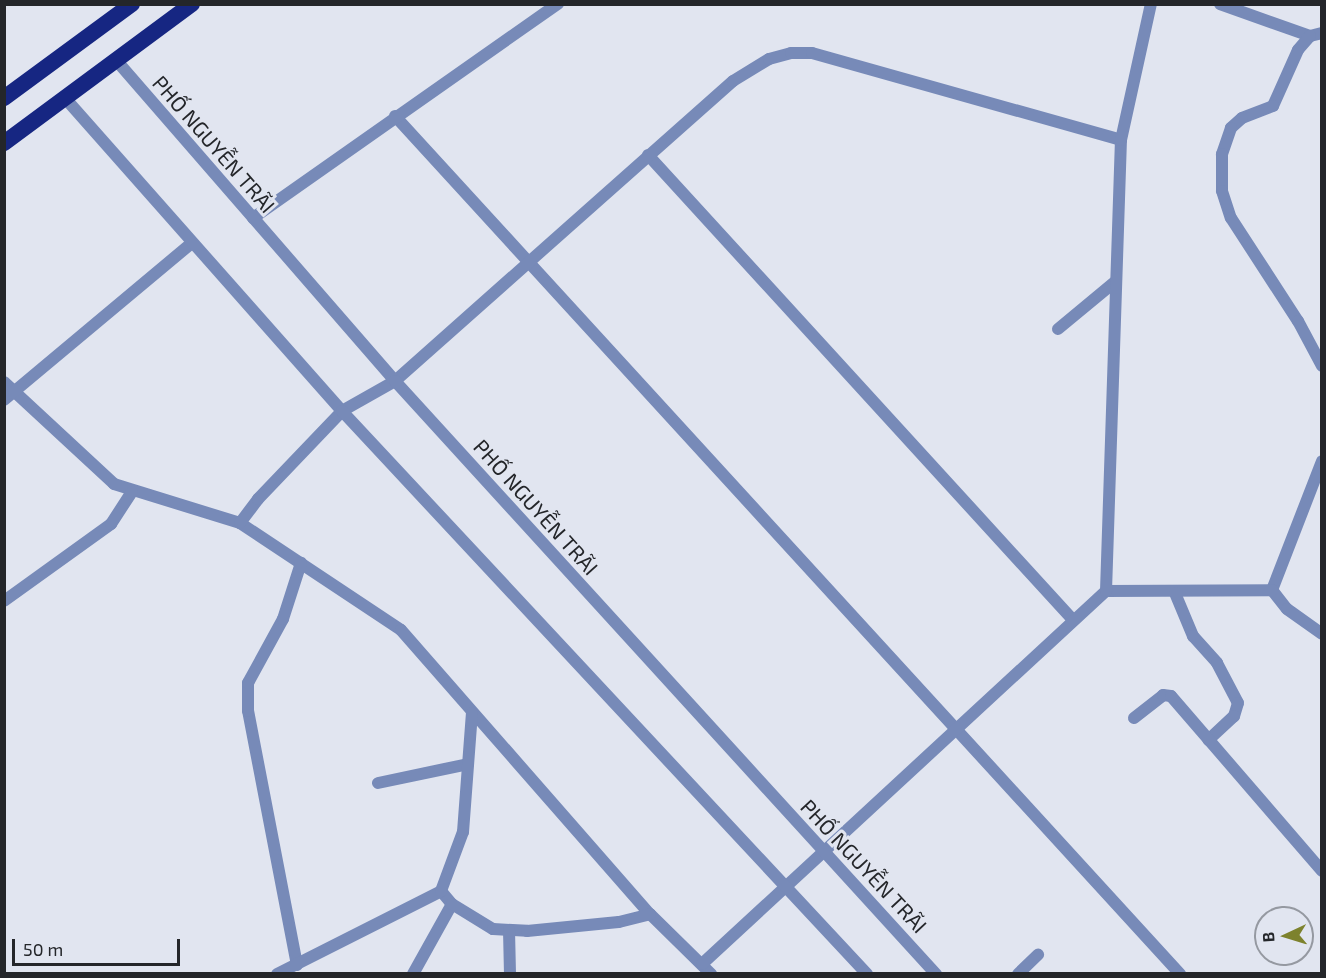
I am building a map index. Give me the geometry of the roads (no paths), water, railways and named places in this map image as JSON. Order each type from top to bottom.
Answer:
[{"type":"highway","points":[[4,98],[132,4]]},
{"type":"highway","points":[[4,142],[192,4]]},
{"type":"street","points":[[253,218],[395,116],[558,4]]},
{"type":"street","points":[[1106,591],[1121,140],[1151,4]]},
{"type":"street","points":[[1220,4],[1316,34]]},
{"type":"street","points":[[1316,34],[1298,50],[1273,106],[1242,118],[1231,128],[1222,154],[1222,191],[1231,218],[1298,321],[1322,366]]},
{"type":"street","points":[[240,523],[258,499],[342,411],[395,381],[531,264],[648,155],[733,81],[769,59],[791,53],[812,53],[1121,140]]},
{"type":"street","name":"PHỐ NGUYỄN TRÃI","points":[[116,60],[395,381],[936,974]]},
{"type":"street","points":[[65,98],[342,411],[867,974]]},
{"type":"street","points":[[395,116],[1180,974]]},
{"type":"street","points":[[648,155],[1073,620]]},
{"type":"street","points":[[9,397],[192,243]]},
{"type":"street","points":[[1058,330],[1116,281]]},
{"type":"street","points":[[4,382],[9,397],[102,475],[132,492],[240,523],[401,630],[472,714],[650,914],[711,974]]},
{"type":"street","points":[[1272,590],[1322,461]]},
{"type":"street","points":[[4,601],[111,524],[132,492]]},
{"type":"street","points":[[297,965],[248,702],[248,683],[283,619],[301,563]]},
{"type":"street","points":[[702,964],[821,850],[1106,591],[1175,593],[1272,590]]},
{"type":"street","points":[[1272,590],[1287,609],[1322,634]]},
{"type":"street","points":[[1175,593],[1193,636],[1217,663],[1238,703],[1234,716],[1209,740]]},
{"type":"street","points":[[1134,718],[1168,694],[1322,871]]},
{"type":"street","points":[[277,974],[441,891],[463,832],[472,714]]},
{"type":"street","points":[[378,783],[468,764]]},
{"type":"street","points":[[441,891],[452,904],[493,929],[508,930],[619,922],[650,914]]},
{"type":"street","points":[[413,974],[452,904]]},
{"type":"street","points":[[508,930],[510,974]]},
{"type":"street","points":[[1018,974],[1038,955]]}]
